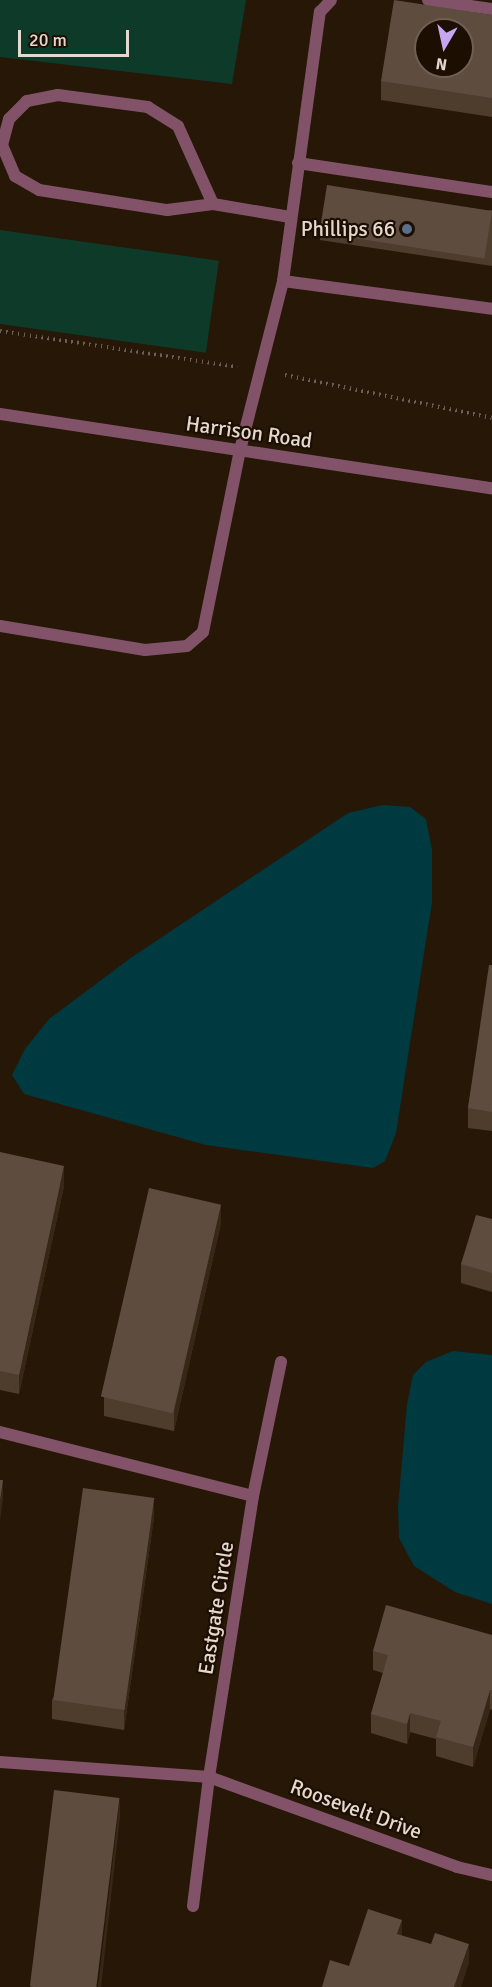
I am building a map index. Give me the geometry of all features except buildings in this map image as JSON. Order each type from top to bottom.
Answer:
[{"type":"street","points":[[0,626],[146,650],[187,646],[203,632],[240,450],[283,281],[320,12],[331,0]]},
{"type":"street","points":[[428,0],[492,9]]},
{"type":"street","points":[[213,204],[178,126],[148,107],[58,95],[27,101],[9,119],[2,146],[15,176],[39,190],[167,210],[213,204],[290,217]]},
{"type":"street","points":[[298,163],[492,192]]},
{"type":"street","points":[[283,281],[492,309]]},
{"type":"street","name":"Harrison Road","points":[[0,414],[492,488]]},
{"type":"street","name":"Eastgate Circle","points":[[193,1906],[209,1777],[253,1496],[281,1362]]},
{"type":"street","points":[[0,1432],[253,1496]]},
{"type":"street","points":[[0,1762],[209,1777]]},
{"type":"street","name":"Roosevelt Drive","points":[[209,1777],[457,1867],[492,1875]]},
{"type":"green space","points":[[0,0],[246,0],[232,84],[0,57]]},
{"type":"green space","points":[[0,230],[219,261],[206,353],[0,324]]},
{"type":"water","points":[[383,805],[410,807],[426,819],[432,850],[432,902],[396,1133],[385,1161],[373,1168],[206,1145],[24,1094],[12,1075],[25,1049],[49,1019],[132,957],[348,813]]},
{"type":"water","points":[[453,1351],[492,1355],[492,1604],[455,1592],[414,1566],[399,1538],[398,1507],[407,1404],[413,1375],[426,1362]]},
{"type":"place","name":"Phillips 66","points":[[407,229]]}]
